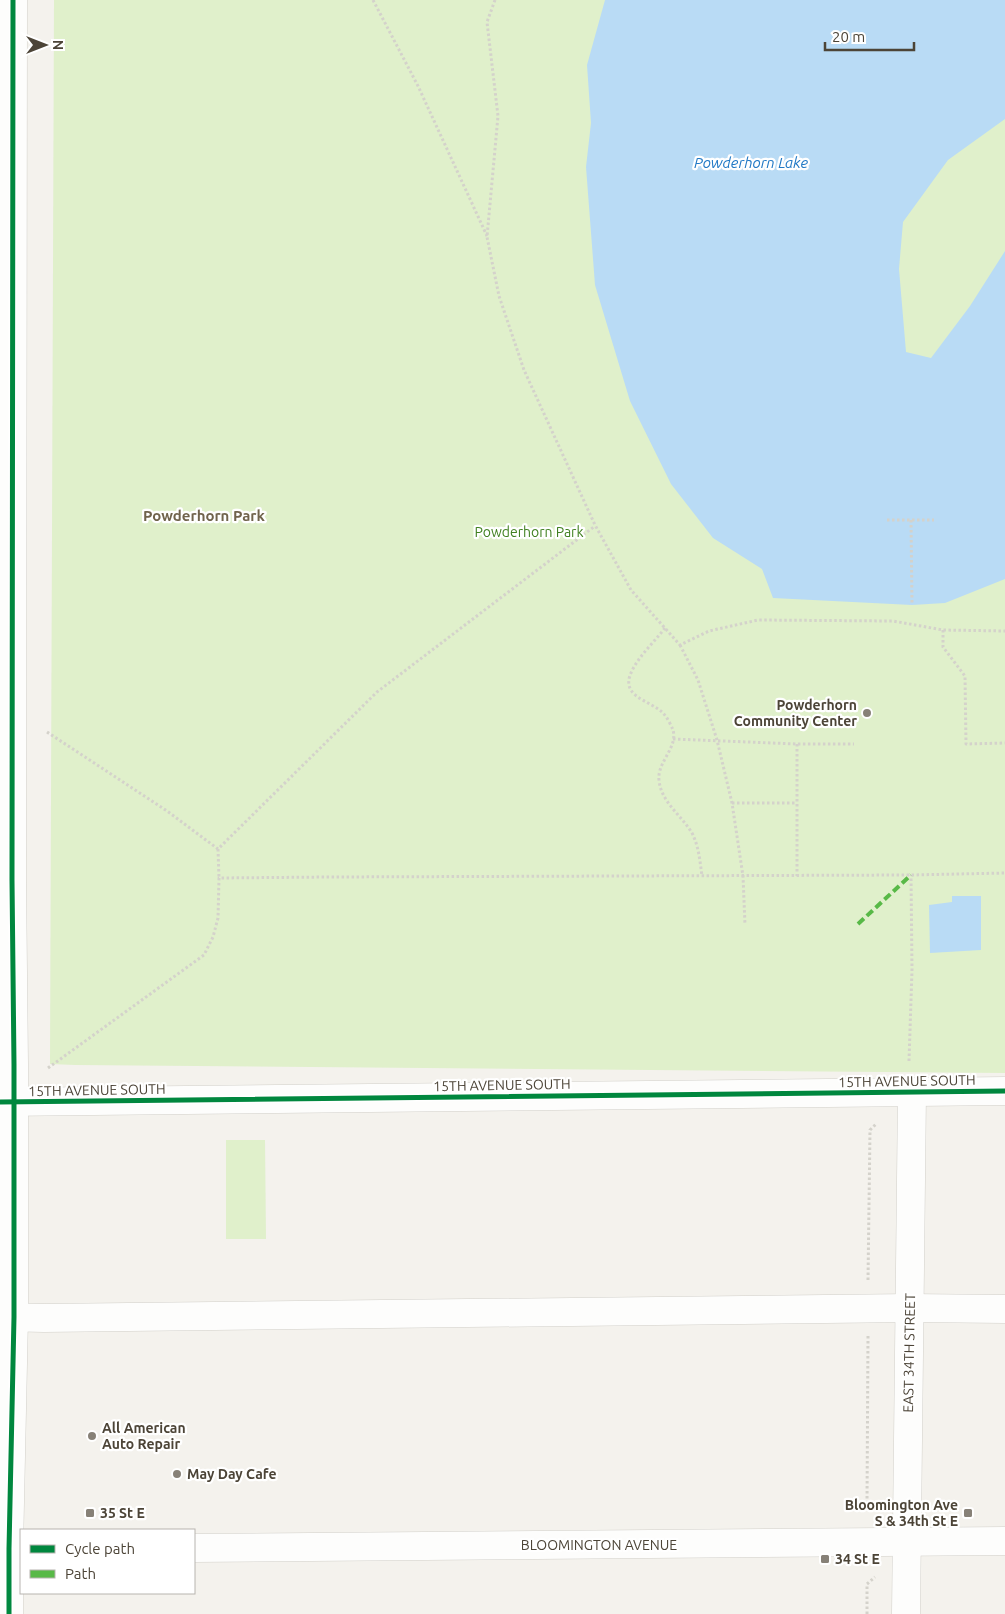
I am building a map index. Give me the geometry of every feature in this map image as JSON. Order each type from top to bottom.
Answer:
[{"type":"street","points":[[9,1614],[7,1102],[14,1056],[6,880],[6,216],[13,0]]},
{"type":"street","name":"15TH AVENUE SOUTH","points":[[7,1102],[1005,1091]]},
{"type":"street","name":"EAST 34TH STREET","points":[[906,1614],[912,1092]]},
{"type":"street","points":[[7,1317],[910,1308],[1005,1309]]},
{"type":"street","name":"BLOOMINGTON AVENUE","points":[[195,1548],[1005,1541]]},
{"type":"path","points":[[372,0],[418,86],[487,237],[499,296],[524,370],[595,525],[631,590],[680,645],[698,680],[717,740],[732,803],[743,876],[745,925]]},
{"type":"path","points":[[487,237],[498,116],[487,22],[495,0]]},
{"type":"path","points":[[887,520],[934,520]]},
{"type":"path","points":[[911,520],[912,605]]},
{"type":"path","points":[[48,1068],[204,955],[213,937],[218,918],[218,849],[377,692],[595,525]]},
{"type":"path","points":[[680,645],[709,631],[758,620],[894,621],[944,630],[1005,631]]},
{"type":"path","points":[[665,628],[633,667],[629,680],[635,697],[654,706],[664,714],[674,732],[670,749],[662,764],[659,780],[666,799],[692,834],[700,855],[702,876]]},
{"type":"path","points":[[944,630],[943,648],[965,676],[966,744],[1005,743]]},
{"type":"path","points":[[47,732],[167,811],[218,849]]},
{"type":"path","points":[[672,739],[797,744],[854,744]]},
{"type":"path","points":[[797,744],[797,876]]},
{"type":"path","points":[[732,803],[796,803]]},
{"type":"path","points":[[219,878],[329,876],[911,876],[1005,873]]},
{"type":"path","points":[[909,1061],[912,970],[911,876]]},
{"type":"path","points":[[867,1614],[867,1584],[875,1577]]},
{"type":"green space","name":"Powderhorn Park","points":[[54,0],[1005,0],[1005,1073],[50,1064]]},
{"type":"green space","points":[[226,1140],[265,1140],[266,1239],[226,1239]]},
{"type":"water","name":"Powderhorn Lake","points":[[605,0],[1005,0],[1005,119],[948,160],[903,222],[899,269],[906,352],[931,358],[970,306],[1005,251],[1005,579],[945,603],[912,605],[773,598],[762,569],[713,538],[671,484],[630,401],[595,285],[586,167],[591,123],[587,65]]},
{"type":"water","points":[[952,896],[981,896],[981,950],[930,953],[929,905],[952,902]]},
{"type":"marked path","points":[[858,924],[911,875]]},
{"type":"cycle path","points":[[9,1614],[14,1317],[12,880],[13,0]]},
{"type":"cycle path","points":[[0,1102],[1005,1091]]},
{"type":"place","name":"Powderhorn Community Center","points":[[867,713]]},
{"type":"place","name":"All American Auto Repair","points":[[92,1436]]},
{"type":"place","name":"May Day Cafe","points":[[177,1474]]},
{"type":"place","name":"35 St E","points":[[90,1513]]},
{"type":"place","name":"Bloomington Ave S & 34th St E","points":[[968,1513]]},
{"type":"place","name":"34 St E","points":[[825,1559]]},
{"type":"district","name":"Powderhorn Park","points":[[204,516]]}]
